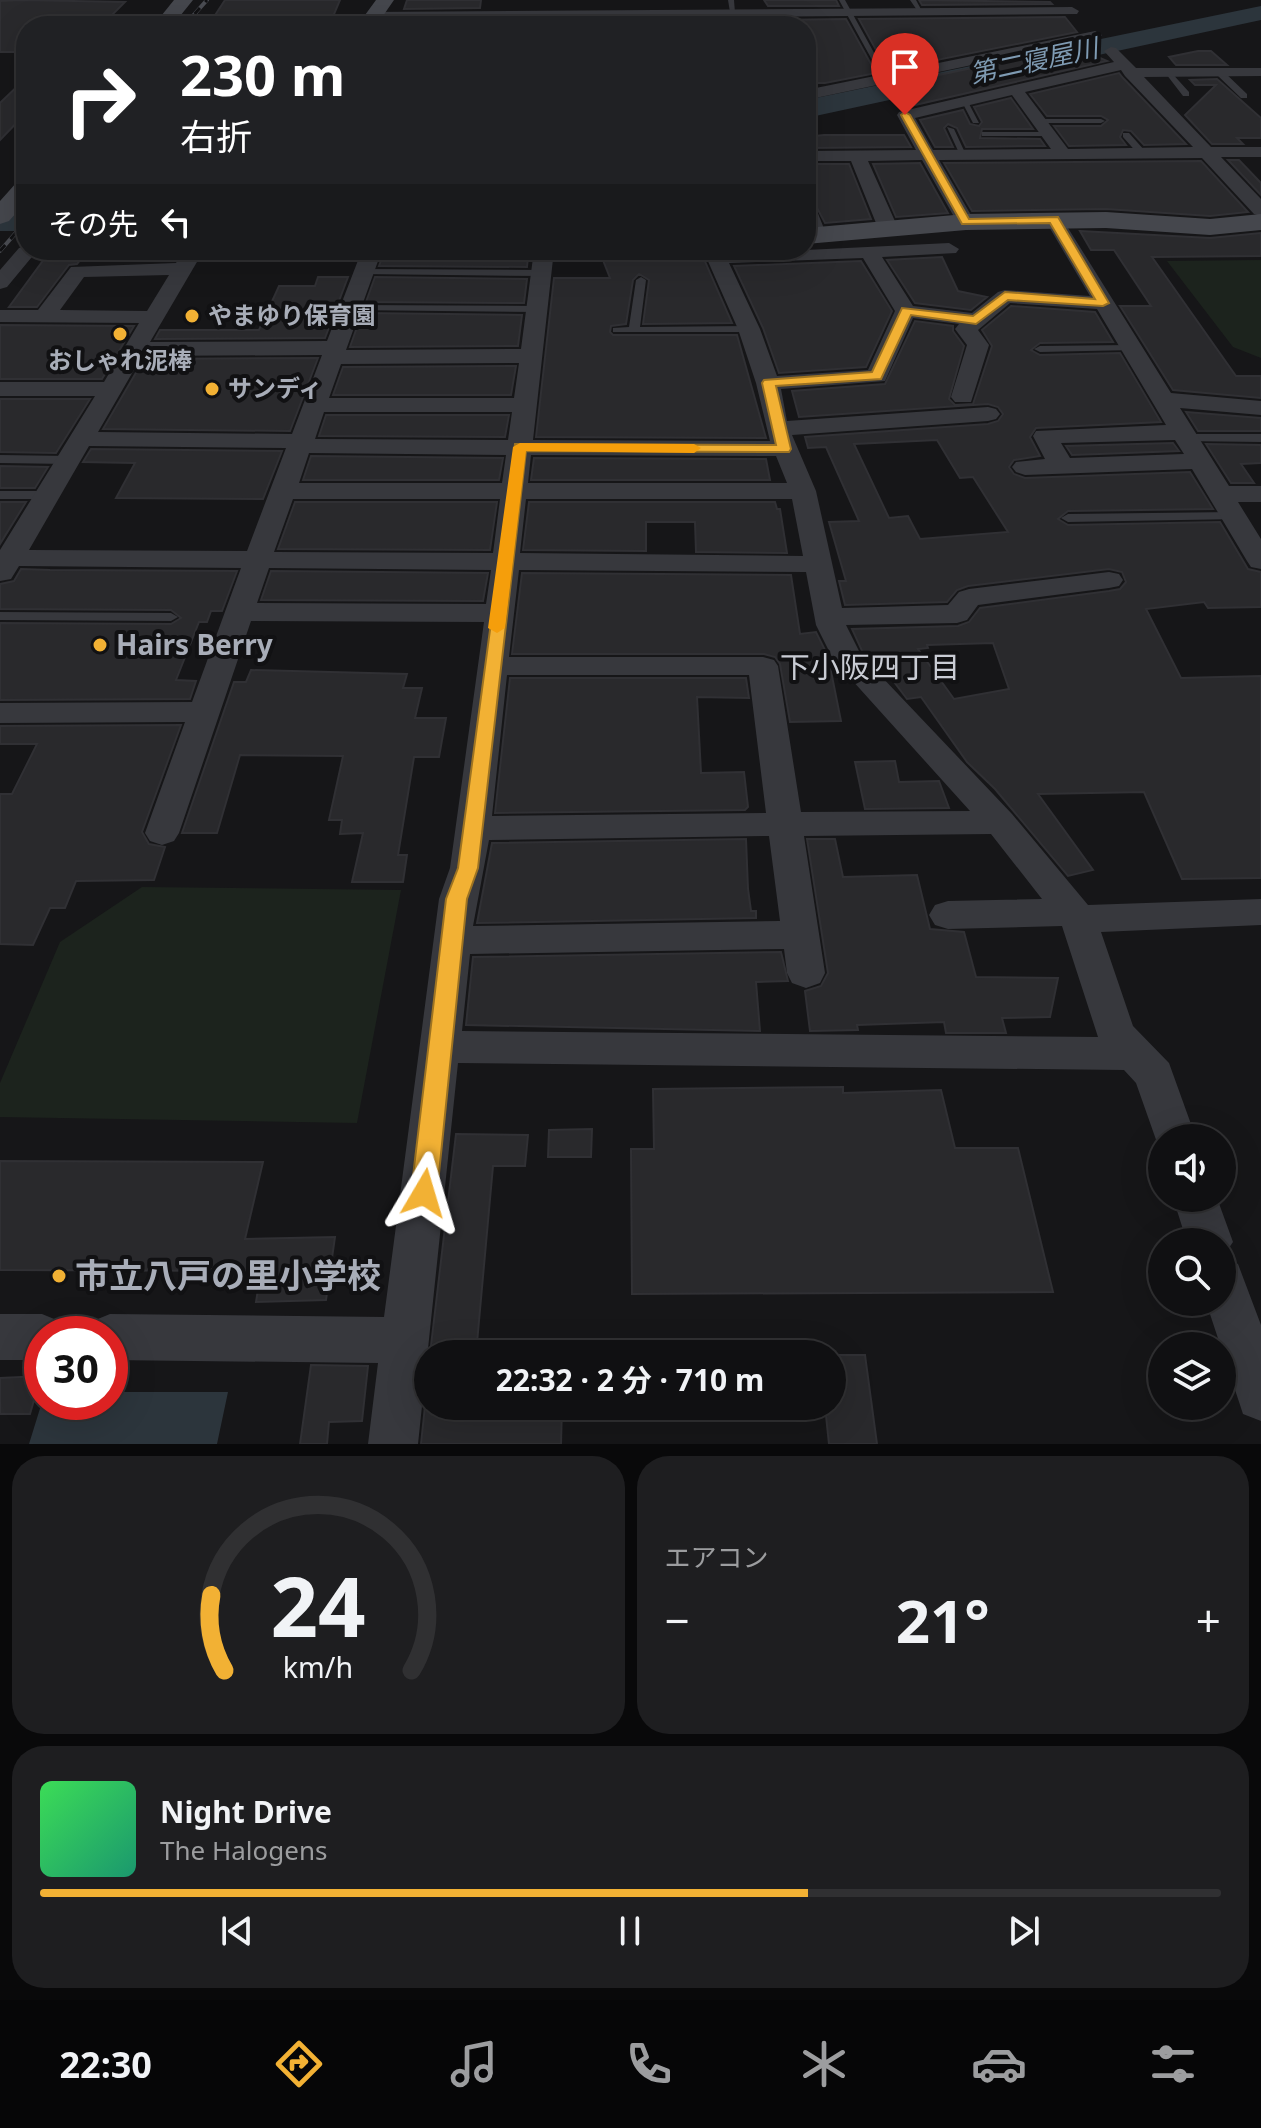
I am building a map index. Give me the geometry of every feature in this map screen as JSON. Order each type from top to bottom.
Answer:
[{"type":"street","points":[[170,16],[184,0]]},
{"type":"street","points":[[372,16],[385,0]]},
{"type":"street","points":[[1061,0],[1261,210]]},
{"type":"street","points":[[554,16],[732,6],[917,6],[1072,11]]},
{"type":"street","points":[[816,93],[1096,36]]},
{"type":"street","points":[[966,222],[905,115],[1123,65],[1166,72],[1258,74]]},
{"type":"street","points":[[1016,90],[1063,154]]},
{"type":"street","points":[[816,156],[1261,152]]},
{"type":"street","points":[[857,155],[888,228]]},
{"type":"street","points":[[1054,220],[1261,561]]},
{"type":"street","points":[[816,235],[966,222],[1054,220],[1210,227],[1261,222]]},
{"type":"street","points":[[816,253],[949,249]]},
{"type":"street","points":[[869,252],[906,311]]},
{"type":"street","points":[[0,283],[19,260]]},
{"type":"street","points":[[44,317],[78,271],[190,260]]},
{"type":"street","points":[[3,564],[76,450],[190,260]]},
{"type":"street","points":[[717,260],[749,329],[768,383],[781,439],[803,491],[830,617],[848,659],[1000,822],[1075,915],[1116,1034],[1154,1075],[1170,1124]]},
{"type":"street","points":[[162,833],[258,559],[368,261]]},
{"type":"street","points":[[393,1444],[457,899],[468,868],[543,262]]},
{"type":"street","points":[[963,397],[978,345],[966,329],[1005,296],[1103,303]]},
{"type":"street","points":[[906,311],[976,320]]},
{"type":"street","points":[[768,383],[877,376],[906,311]]},
{"type":"street","points":[[0,316],[156,317]]},
{"type":"street","points":[[137,349],[532,356]]},
{"type":"street","points":[[0,389],[113,389]]},
{"type":"street","points":[[1161,399],[1261,408]]},
{"type":"street","points":[[315,405],[525,405]]},
{"type":"street","points":[[76,450],[301,443],[520,447],[781,439],[988,414]]},
{"type":"street","points":[[1062,466],[1045,436],[1183,435]]},
{"type":"street","points":[[1025,467],[1200,461]]},
{"type":"street","points":[[283,491],[803,491]]},
{"type":"street","points":[[1227,505],[1261,494]]},
{"type":"street","points":[[3,564],[258,559],[820,564]]},
{"type":"street","points":[[830,617],[957,614],[969,598],[1109,580]]},
{"type":"street","points":[[239,612],[499,613]]},
{"type":"street","points":[[492,666],[763,666],[806,973]]},
{"type":"street","points":[[0,713],[204,712]]},
{"type":"street","points":[[473,828],[1000,822]]},
{"type":"street","points":[[948,915],[1261,912]]},
{"type":"street","points":[[453,940],[801,935]]},
{"type":"street","points":[[442,1047],[1135,1054]]},
{"type":"street","points":[[1234,1316],[1261,1397]]},
{"type":"street","points":[[0,1337],[24,1337]]},
{"type":"street","points":[[128,1337],[406,1340]]},
{"type":"lane","points":[[846,6],[886,78]]},
{"type":"lane","points":[[1166,72],[1186,94]]},
{"type":"lane","points":[[1219,72],[1244,96]]},
{"type":"lane","points":[[964,102],[976,121]]},
{"type":"lane","points":[[985,134],[1101,121]]},
{"type":"lane","points":[[950,129],[964,155]]},
{"type":"lane","points":[[1126,135],[1142,153]]},
{"type":"lane","points":[[368,261],[543,262]]},
{"type":"lane","points":[[634,330],[641,280]]},
{"type":"lane","points":[[351,308],[537,309]]},
{"type":"lane","points":[[617,330],[749,329]]},
{"type":"lane","points":[[1040,349],[1130,348]]},
{"type":"lane","points":[[1183,435],[1261,438]]},
{"type":"lane","points":[[0,459],[76,450]]},
{"type":"lane","points":[[0,495],[48,495]]},
{"type":"lane","points":[[1068,518],[1227,505]]},
{"type":"lane","points":[[0,616],[171,617]]},
{"type":"shaded area","points":[[1261,260],[1261,358],[1233,347],[1167,261]]},
{"type":"shaded area","points":[[142,887],[401,890],[357,1123],[0,1117],[0,1083],[60,942]]},
{"type":"shaded area","points":[[128,1392],[228,1392],[217,1444],[29,1444],[36,1420],[128,1420]]},
{"type":"building","points":[[225,0],[340,0],[333,16],[215,16]]},
{"type":"building","points":[[407,0],[481,0],[480,8],[404,9]]},
{"type":"building","points":[[764,0],[836,0],[839,6],[768,6]]},
{"type":"building","points":[[919,0],[1050,2],[1052,4],[922,5]]},
{"type":"building","points":[[0,1],[125,2],[111,16],[16,16],[16,52],[0,52]]},
{"type":"building","points":[[1065,17],[1077,32],[887,70],[859,19]]},
{"type":"building","points":[[816,19],[846,19],[876,73],[816,83]]},
{"type":"building","points":[[1088,44],[1100,58],[1107,61],[906,107],[891,85]]},
{"type":"building","points":[[1211,51],[1227,65],[1176,65],[1169,57]]},
{"type":"building","points":[[1119,73],[1186,144],[1144,145],[1131,131],[1123,130],[1120,137],[1126,145],[1069,146],[1054,126],[1101,126],[1108,120],[1101,116],[1047,116],[1030,94]]},
{"type":"building","points":[[1217,79],[1261,118],[1261,138],[1237,138],[1243,144],[1212,144],[1185,115],[1216,85],[1195,85],[1190,80]]},
{"type":"building","points":[[16,88],[16,123],[0,140],[0,103]]},
{"type":"building","points":[[1011,98],[1033,129],[982,129],[980,138],[1040,139],[1045,146],[966,147],[957,128],[948,124],[944,128],[953,147],[935,147],[920,120],[963,110],[970,124],[979,126],[982,122],[974,107]]},
{"type":"building","points":[[904,135],[911,147],[816,148],[816,136]]},
{"type":"building","points":[[1228,160],[1239,160],[1261,183],[1261,195]]},
{"type":"building","points":[[1201,161],[1248,212],[1210,216],[1106,209],[972,211],[944,163]]},
{"type":"building","points":[[920,163],[948,213],[896,217],[873,164]]},
{"type":"building","points":[[816,164],[849,164],[871,219],[825,223],[816,206]]},
{"type":"building","points":[[1080,231],[1210,238],[1261,233],[1261,256],[1152,257],[1236,376],[1261,376],[1261,398],[1173,390],[1120,306],[1151,306],[1114,250],[1091,250]]},
{"type":"building","points":[[942,257],[958,291],[987,297],[971,310],[915,303],[887,260]]},
{"type":"building","points":[[43,260],[80,260],[69,265],[37,307],[9,307]]},
{"type":"building","points":[[381,260],[528,260],[527,267],[379,266]]},
{"type":"building","points":[[603,260],[704,260],[732,323],[643,324],[649,280],[639,274],[633,280],[626,324],[611,326],[610,332],[613,335],[737,335],[766,438],[536,437],[554,278],[610,278]]},
{"type":"building","points":[[861,261],[892,311],[866,367],[779,373],[763,328],[734,266]]},
{"type":"building","points":[[318,277],[348,277],[325,338],[155,339],[160,330],[259,330],[279,286],[315,286]]},
{"type":"building","points":[[375,277],[527,279],[524,303],[366,302]]},
{"type":"building","points":[[1011,306],[1095,312],[1113,342],[1040,343],[1031,350],[1040,355],[1120,353],[1161,422],[1036,428],[1030,437],[1040,456],[1014,460],[1009,467],[1014,474],[1025,478],[1190,472],[1213,509],[1068,511],[1058,519],[1068,525],[1220,522],[1248,569],[1261,572],[1261,607],[1208,608],[1204,602],[1146,609],[1181,678],[1261,676],[1261,878],[1182,879],[1144,792],[1038,794],[1093,870],[1068,876],[995,789],[967,762],[921,697],[907,699],[872,653],[863,653],[852,629],[958,626],[969,622],[980,608],[1109,591],[1120,589],[1126,582],[1122,572],[1109,569],[968,586],[957,590],[947,602],[845,605],[839,581],[846,581],[829,522],[859,521],[826,447],[808,448],[805,437],[988,424],[998,421],[1003,414],[998,407],[988,404],[799,417],[792,391],[885,384],[915,321],[953,326],[953,331],[964,346],[949,399],[955,405],[973,404],[992,346],[982,330]],"holes":[[[937,440],[960,478],[973,477],[1008,532],[920,539],[908,516],[889,518],[854,444]],[[993,643],[1009,689],[954,699],[918,649],[928,648],[927,645]]]},
{"type":"building","points":[[362,313],[522,315],[518,346],[350,347]]},
{"type":"building","points":[[0,325],[134,326],[102,379],[0,379]]},
{"type":"building","points":[[318,358],[290,431],[103,429],[144,359]]},
{"type":"building","points":[[516,366],[511,395],[333,395],[343,367]]},
{"type":"building","points":[[0,399],[90,399],[56,453],[0,452]]},
{"type":"building","points":[[1186,412],[1261,418],[1261,431],[1198,431]]},
{"type":"building","points":[[326,415],[509,415],[505,437],[319,436]]},
{"type":"building","points":[[1173,443],[1179,451],[1072,455],[1066,446]]},
{"type":"building","points":[[1206,444],[1261,445],[1261,463],[1241,464],[1254,483],[1231,483]]},
{"type":"building","points":[[91,449],[282,451],[263,499],[116,498],[135,463],[83,462]]},
{"type":"building","points":[[311,456],[503,458],[499,480],[303,480]]},
{"type":"building","points":[[534,458],[766,459],[770,480],[531,480]]},
{"type":"building","points":[[0,466],[48,467],[35,488],[0,488]]},
{"type":"building","points":[[0,502],[26,502],[0,544]]},
{"type":"building","points":[[295,502],[497,502],[490,550],[278,549]]},
{"type":"building","points":[[529,502],[775,502],[777,509],[780,509],[787,553],[696,552],[695,522],[646,522],[646,551],[523,550]]},
{"type":"building","points":[[21,569],[237,571],[222,611],[211,611],[207,622],[199,622],[176,680],[196,681],[190,699],[0,700],[0,623],[171,624],[181,618],[171,610],[0,609],[0,584],[14,581]]},
{"type":"building","points":[[271,571],[488,573],[483,601],[261,600]]},
{"type":"building","points":[[522,573],[791,575],[800,634],[816,632],[828,656],[841,721],[790,722],[780,664],[775,657],[764,654],[512,654]]},
{"type":"building","points":[[251,670],[407,674],[403,688],[422,688],[415,718],[446,718],[439,757],[414,757],[398,855],[407,855],[403,882],[352,882],[363,833],[340,834],[342,820],[329,820],[343,756],[240,755],[217,833],[182,833],[234,682],[246,682]]},
{"type":"building","points":[[510,678],[746,678],[749,698],[697,697],[701,773],[744,772],[748,807],[745,810],[495,813]]},
{"type":"building","points":[[181,725],[142,832],[149,844],[165,847],[154,880],[76,881],[65,908],[50,908],[33,945],[0,944],[0,794],[12,794],[37,744],[0,744],[0,726]]},
{"type":"building","points":[[895,761],[899,782],[939,781],[949,808],[865,809],[855,762]]},
{"type":"building","points":[[746,839],[748,889],[751,911],[756,911],[756,918],[477,923],[492,843]]},
{"type":"building","points":[[807,839],[835,839],[843,877],[917,875],[930,929],[964,932],[976,977],[1058,978],[1050,1017],[1002,1018],[1006,1033],[946,1033],[944,1022],[857,1025],[858,1030],[810,1031],[805,991],[821,986],[828,973]]},
{"type":"building","points":[[781,952],[788,981],[756,982],[760,1031],[466,1025],[473,957]]},
{"type":"building","points":[[843,1087],[843,1093],[941,1090],[955,1148],[1018,1148],[1053,1292],[632,1294],[631,1149],[654,1149],[653,1089]]},
{"type":"building","points":[[592,1129],[591,1157],[548,1157],[549,1130]]},
{"type":"building","points":[[456,1134],[528,1135],[525,1166],[493,1166],[477,1340],[432,1340]]},
{"type":"building","points":[[0,1161],[263,1162],[245,1239],[335,1237],[326,1300],[256,1302],[261,1271],[0,1270]]},
{"type":"building","points":[[846,1355],[865,1355],[877,1444],[829,1444],[826,1420],[846,1420]]},
{"type":"building","points":[[311,1365],[368,1366],[362,1421],[329,1422],[327,1444],[300,1444]]},
{"type":"building","points":[[24,1377],[24,1414],[0,1414],[0,1378]]},
{"type":"building","points":[[424,1420],[562,1420],[561,1444],[421,1444]]},
{"type":"waterway","name":"第二寝屋川","points":[[816,107],[1261,13]]},
{"type":"waterway","name":"第二寝屋川","points":[[0,221],[16,221]]},
{"type":"railway","points":[[193,16],[207,0]]},
{"type":"railway","points":[[0,251],[16,233]]},
{"type":"slow traffic","points":[[497,628],[520,447],[694,448]]},
{"type":"place","name":"やまゆり保育園","points":[[192,316]]},
{"type":"place","name":"おしゃれ泥棒","points":[[120,334]]},
{"type":"place","name":"サンディ","points":[[212,389]]},
{"type":"place","name":"Hairs Berry","points":[[100,645]]},
{"type":"place","name":"市立八戸の里小学校","points":[[59,1276]]},
{"type":"district","name":"下小阪四丁目","points":[[870,668]]},
{"type":"route","points":[[424,1193],[457,899],[468,868],[520,447],[784,449],[768,383],[877,376],[906,311],[976,320],[1005,296],[1103,303],[1054,220],[966,222],[905,115]]}]
